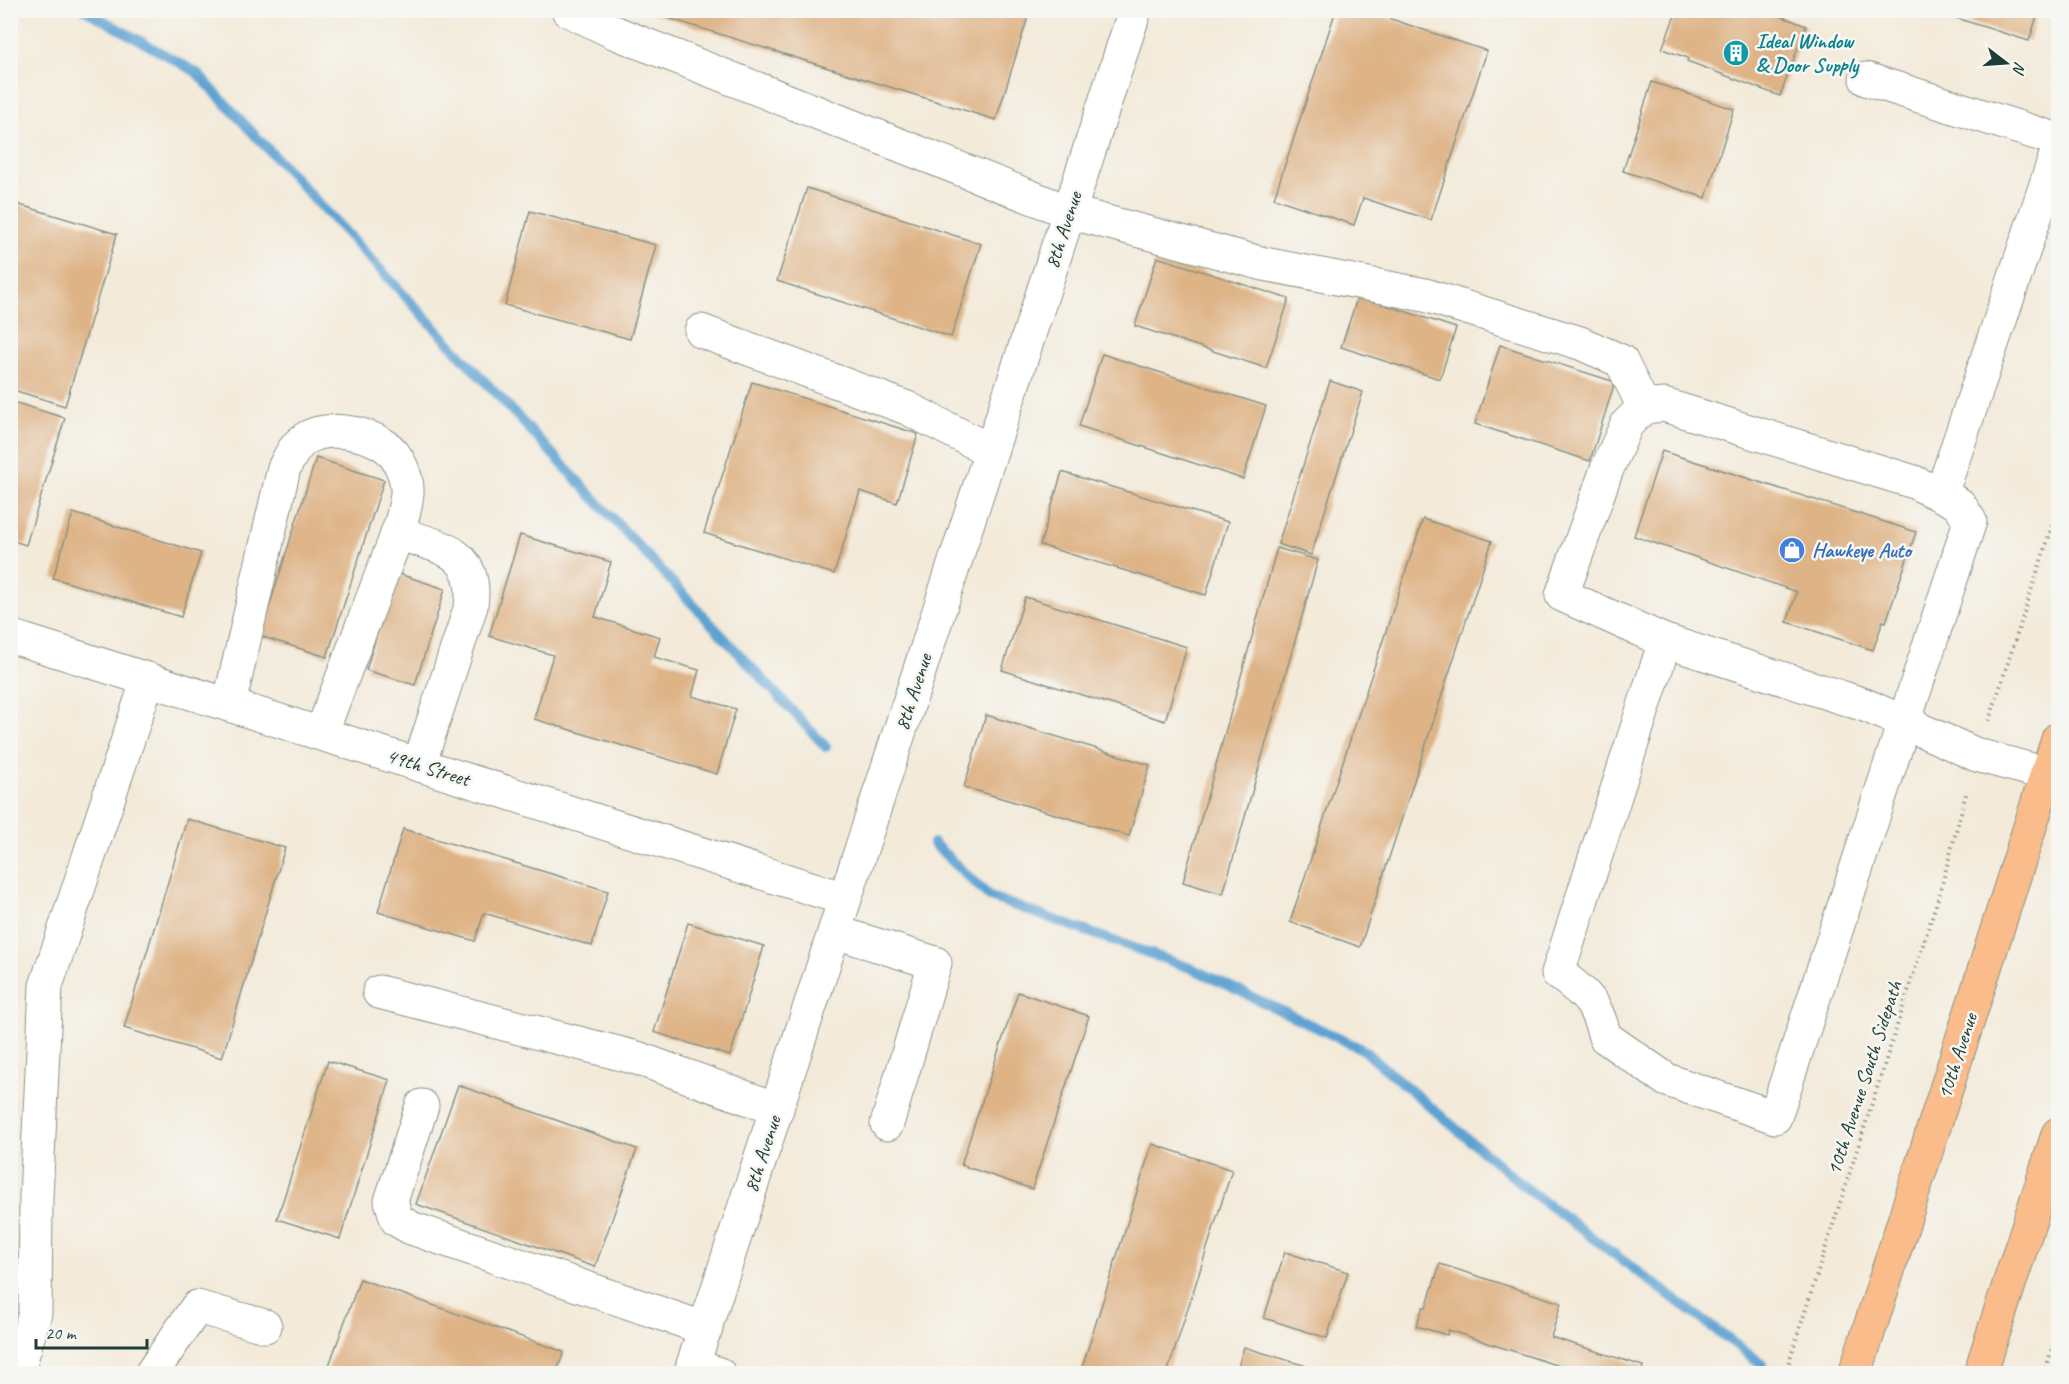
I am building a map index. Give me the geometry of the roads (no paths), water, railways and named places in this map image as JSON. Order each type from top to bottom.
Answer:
[{"type":"main road","name":"10th Avenue","points":[[1855,1374],[2058,739]]},
{"type":"main road","points":[[1980,1374],[2058,1134]]},
{"type":"street","points":[[568,10],[649,46],[1069,212],[1264,264],[1425,295],[1580,343],[1621,361],[1644,407]]},
{"type":"street","name":"8th Avenue","points":[[701,1371],[706,1329],[1135,10]]},
{"type":"street","points":[[1866,79],[2058,140]]},
{"type":"street","points":[[1941,495],[2058,148]]},
{"type":"street","points":[[701,331],[908,408],[991,451]]},
{"type":"street","points":[[1665,641],[1558,974],[1586,994],[1599,1014],[1605,1037],[1667,1080],[1775,1116],[1905,723],[1970,521],[1959,504],[1914,482],[1664,405],[1644,407],[1627,424],[1607,469],[1562,595],[1665,641],[1865,705],[1905,723],[1977,755],[2047,774]]},
{"type":"street","points":[[229,705],[284,468],[293,450],[306,438],[322,432],[350,432],[386,446],[398,460],[405,478],[407,492],[397,533],[321,734]]},
{"type":"street","points":[[397,533],[444,549],[459,557],[470,572],[474,589],[471,606],[419,765]]},
{"type":"street","name":"49th Street","points":[[10,636],[845,899]]},
{"type":"street","points":[[16,1374],[35,1313],[36,1198],[46,986],[148,680]]},
{"type":"street","points":[[835,932],[935,963],[886,1124]]},
{"type":"street","points":[[379,992],[637,1058],[777,1109]]},
{"type":"street","points":[[423,1106],[391,1201],[396,1220],[411,1228],[706,1329]]},
{"type":"street","points":[[151,1374],[197,1307],[265,1326]]},
{"type":"waterway","points":[[85,10],[196,72],[826,747]]},
{"type":"waterway","points":[[933,843],[990,897],[1193,969],[1362,1049],[1531,1192],[1763,1365]]},
{"type":"place","name":"Ideal Window & Door Supply","points":[[1736,53]]},
{"type":"place","name":"Hawkeye Auto","points":[[1792,550]]}]
